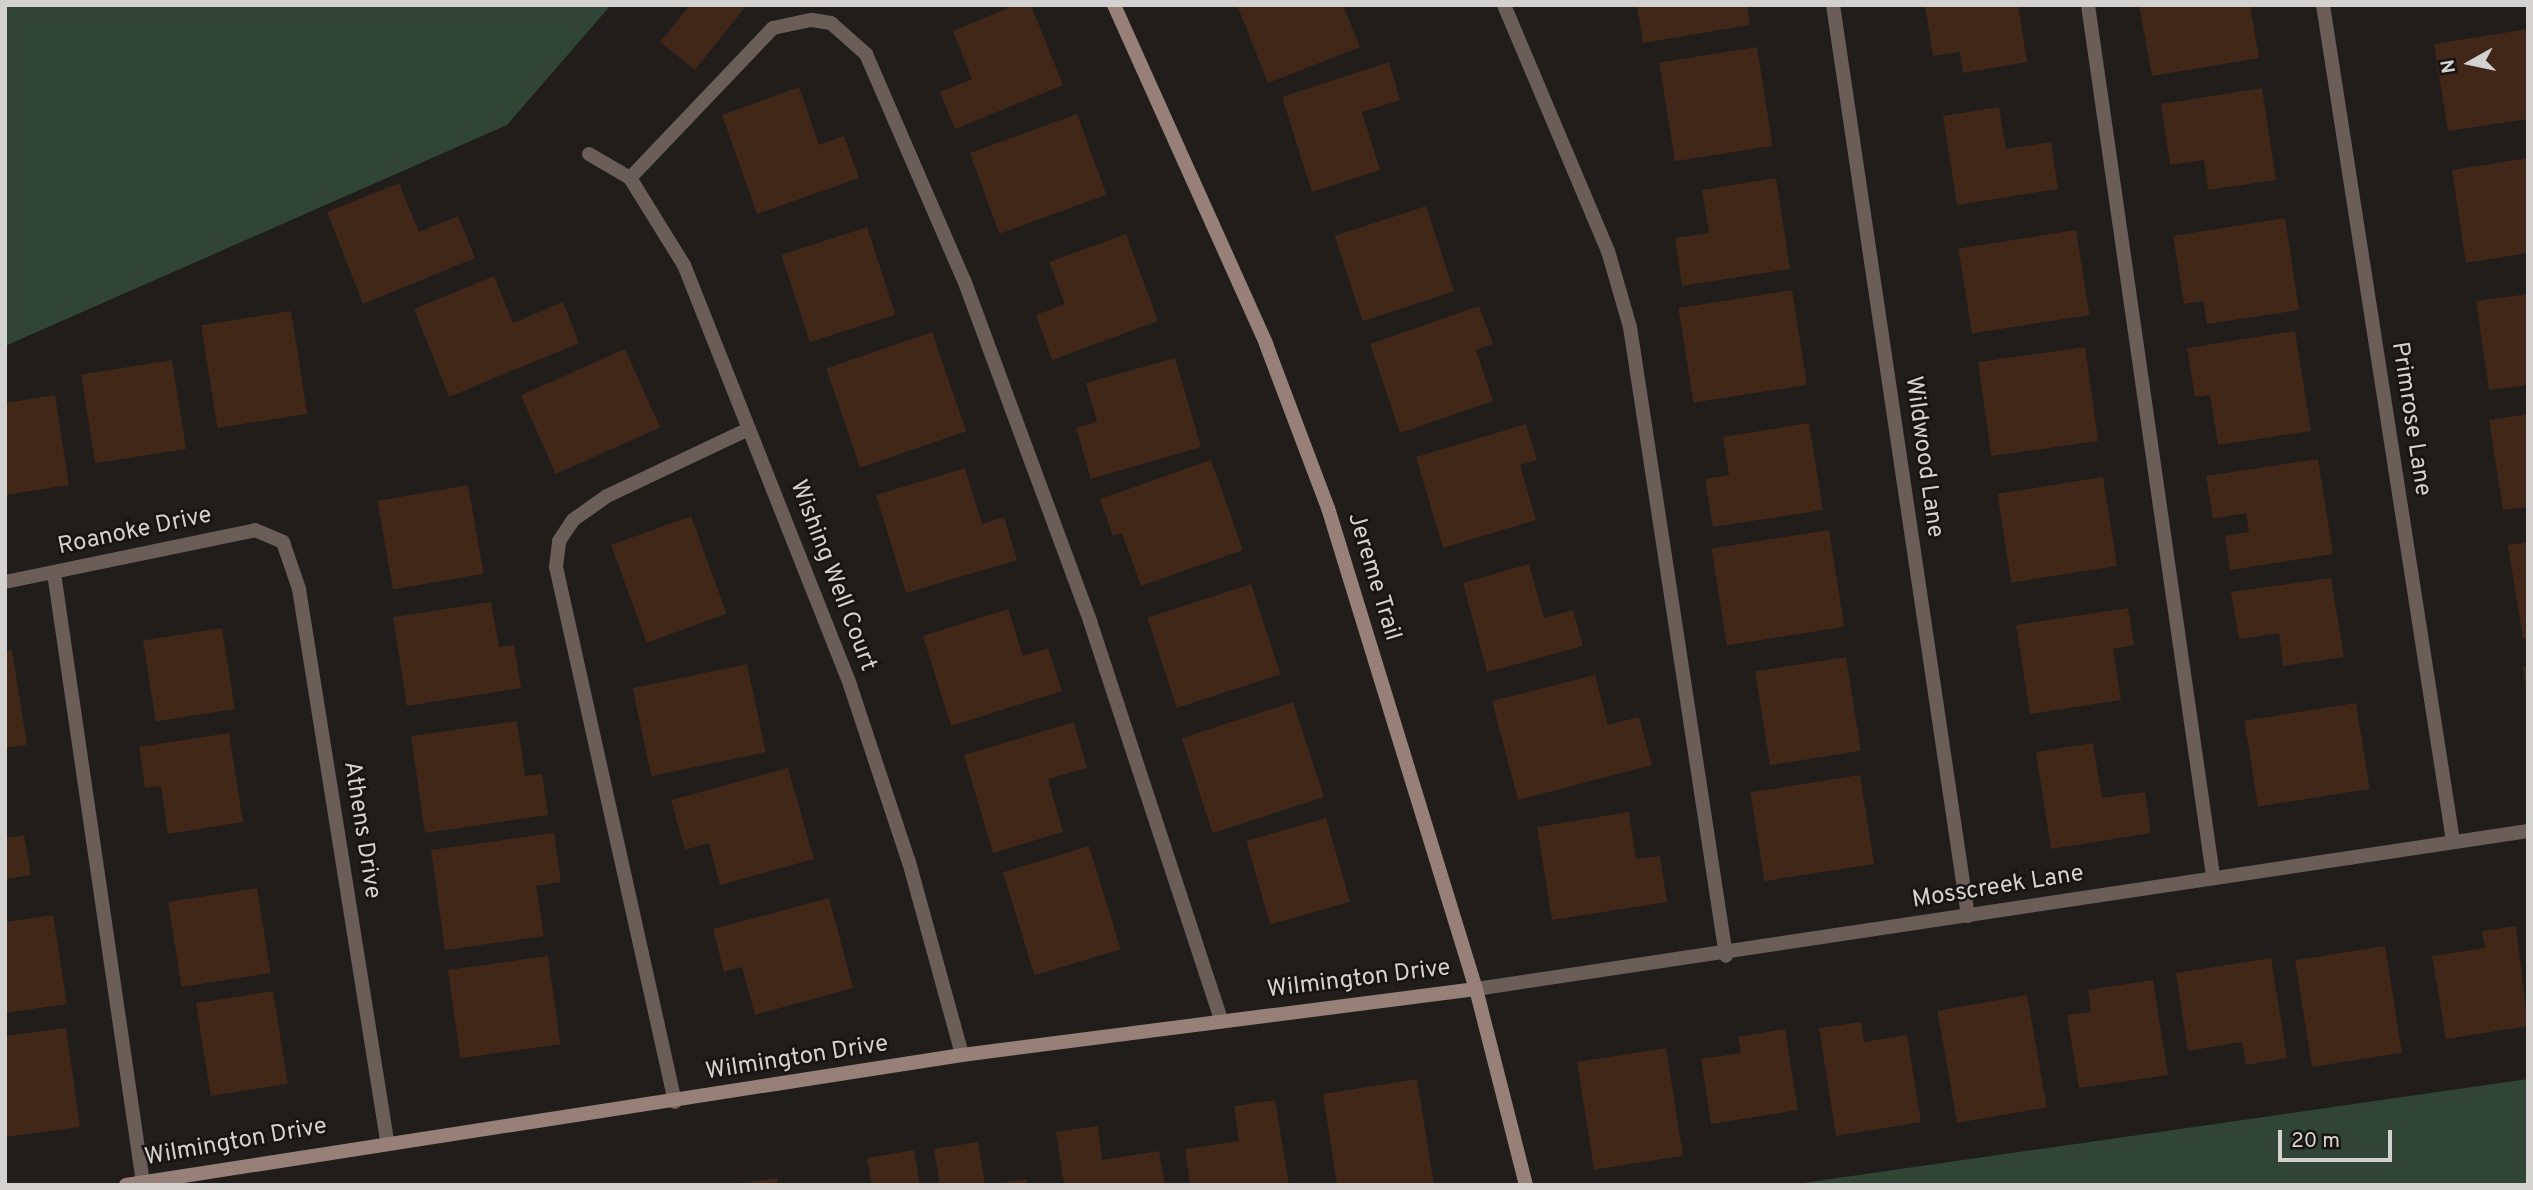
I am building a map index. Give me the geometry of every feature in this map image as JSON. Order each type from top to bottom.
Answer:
[{"type":"street","name":"Jereme Trail","points":[[1114,5],[1266,344],[1328,508],[1476,989],[1526,1185]]},
{"type":"street","points":[[1504,5],[1608,251],[1630,327],[1726,956]]},
{"type":"street","name":"Wildwood Lane","points":[[1833,5],[1968,916]]},
{"type":"street","points":[[2088,5],[2213,876]]},
{"type":"street","name":"Primrose Lane","points":[[2322,5],[2453,841]]},
{"type":"street","points":[[630,178],[773,28],[812,20],[831,23],[866,54],[964,280],[1090,621],[1222,1020]]},
{"type":"street","name":"Wishing Well Court","points":[[589,154],[630,178],[684,265],[850,685],[909,862],[962,1055]]},
{"type":"street","points":[[675,1102],[556,567],[559,541],[573,520],[607,496],[749,429]]},
{"type":"street","name":"Roanoke Drive","points":[[5,582],[236,533],[274,533]]},
{"type":"street","name":"Athens Drive","points":[[274,533],[299,589],[387,1140]]},
{"type":"street","points":[[54,573],[143,1183]]},
{"type":"street","name":"Mosscreek Lane","points":[[1476,989],[1726,956],[2213,876],[2528,831]]},
{"type":"street","name":"Wilmington Drive","points":[[126,1185],[387,1140],[675,1102],[962,1055],[1476,989]]},
{"type":"green space","points":[[5,5],[611,5],[507,125],[5,346]]},
{"type":"green space","points":[[2528,1079],[2528,1185],[1789,1185]]},
{"type":"building","points":[[690,5],[747,5],[695,70],[660,42]]},
{"type":"building","points":[[1015,5],[1031,5],[1063,85],[955,129],[940,92],[972,79],[953,31]]},
{"type":"building","points":[[1237,5],[1343,5],[1360,47],[1268,83]]},
{"type":"building","points":[[1637,5],[1747,5],[1750,25],[1643,43]]},
{"type":"building","points":[[1925,5],[2018,5],[2027,62],[1963,73],[1960,52],[1933,56]]},
{"type":"building","points":[[2139,5],[2250,5],[2259,58],[2152,76]]},
{"type":"building","points":[[2528,29],[2528,119],[2448,131],[2434,44]]},
{"type":"building","points":[[1757,47],[1773,146],[1675,161],[1659,62]]},
{"type":"building","points":[[1389,62],[1400,100],[1362,112],[1380,170],[1312,192],[1282,97]]},
{"type":"building","points":[[799,87],[819,145],[844,136],[859,178],[757,214],[722,115]]},
{"type":"building","points":[[2262,88],[2276,180],[2208,190],[2204,160],[2170,165],[2161,104]]},
{"type":"building","points":[[1999,107],[2006,149],[2051,142],[2058,189],[1957,205],[1943,116]]},
{"type":"building","points":[[1077,114],[1106,195],[999,234],[970,153]]},
{"type":"building","points":[[2528,158],[2528,253],[2466,263],[2452,170]]},
{"type":"building","points":[[1776,178],[1790,269],[1682,286],[1675,238],[1709,233],[1702,190]]},
{"type":"building","points":[[399,183],[419,232],[458,216],[475,258],[363,304],[327,212]]},
{"type":"building","points":[[1426,206],[1454,292],[1363,321],[1335,236]]},
{"type":"building","points":[[2285,218],[2299,310],[2207,324],[2203,301],[2184,304],[2173,236]]},
{"type":"building","points":[[867,227],[895,314],[810,342],[781,255]]},
{"type":"building","points":[[2076,230],[2089,315],[1972,334],[1958,249]]},
{"type":"building","points":[[1126,234],[1158,321],[1052,360],[1036,315],[1065,304],[1049,262]]},
{"type":"building","points":[[494,276],[513,323],[563,302],[579,343],[449,397],[414,309]]},
{"type":"building","points":[[1792,290],[1807,385],[1693,403],[1678,308]]},
{"type":"building","points":[[2528,294],[2528,385],[2489,390],[2476,301]]},
{"type":"building","points":[[1479,306],[1493,344],[1476,350],[1493,401],[1400,433],[1370,344]]},
{"type":"building","points":[[291,311],[307,414],[217,428],[201,325]]},
{"type":"building","points":[[2295,331],[2311,431],[2218,445],[2210,395],[2195,397],[2187,348]]},
{"type":"building","points":[[932,332],[966,431],[860,468],[826,368]]},
{"type":"building","points":[[2085,347],[2098,441],[1991,456],[1978,362]]},
{"type":"building","points":[[625,349],[660,428],[556,474],[521,395]]},
{"type":"building","points":[[1175,358],[1201,447],[1091,479],[1076,428],[1097,422],[1086,383]]},
{"type":"building","points":[[172,360],[186,449],[95,463],[81,374]]},
{"type":"building","points":[[55,395],[69,485],[5,495],[5,403]]},
{"type":"building","points":[[2528,414],[2528,507],[2503,510],[2489,420]]},
{"type":"building","points":[[1809,423],[1823,510],[1713,527],[1705,479],[1729,475],[1723,437]]},
{"type":"building","points":[[1526,424],[1537,460],[1520,465],[1536,520],[1443,548],[1416,457]]},
{"type":"building","points":[[2318,459],[2333,554],[2230,570],[2225,536],[2249,532],[2246,513],[2213,519],[2206,476]]},
{"type":"building","points":[[1211,460],[1243,550],[1141,586],[1122,533],[1113,536],[1100,499]]},
{"type":"building","points":[[965,468],[982,524],[1004,517],[1017,560],[906,593],[876,495]]},
{"type":"building","points":[[2103,477],[2117,566],[2011,583],[1997,494]]},
{"type":"building","points":[[468,485],[484,574],[393,590],[377,501]]},
{"type":"building","points":[[691,516],[727,614],[647,643],[611,545]]},
{"type":"building","points":[[1829,530],[1844,627],[1727,645],[1711,549]]},
{"type":"building","points":[[2528,542],[2528,638],[2523,639],[2508,545]]},
{"type":"building","points":[[1529,564],[1544,618],[1573,610],[1583,646],[1487,672],[1463,583]]},
{"type":"building","points":[[2331,578],[2344,657],[2283,666],[2279,633],[2239,639],[2231,592]]},
{"type":"building","points":[[1251,584],[1280,674],[1177,708],[1147,618]]},
{"type":"building","points":[[491,602],[499,647],[514,645],[521,688],[407,706],[393,617]]},
{"type":"building","points":[[2128,608],[2134,645],[2113,649],[2121,700],[2030,714],[2016,625]]},
{"type":"building","points":[[1008,609],[1023,656],[1048,648],[1062,691],[951,726],[923,636]]},
{"type":"building","points":[[222,628],[235,709],[156,722],[143,641]]},
{"type":"building","points":[[12,650],[27,745],[5,748],[5,651]]},
{"type":"building","points":[[1846,657],[1861,751],[1770,765],[1755,671]]},
{"type":"building","points":[[747,664],[766,752],[651,776],[633,688]]},
{"type":"building","points":[[2528,666],[2528,690],[2526,690],[2523,667]]},
{"type":"building","points":[[1595,675],[1608,725],[1639,717],[1652,765],[1518,800],[1492,701]]},
{"type":"building","points":[[1293,702],[1324,797],[1213,833],[1182,738]]},
{"type":"building","points":[[2356,703],[2370,789],[2258,807],[2244,721]]},
{"type":"building","points":[[517,721],[525,776],[542,774],[548,815],[425,833],[411,736]]},
{"type":"building","points":[[1074,722],[1087,768],[1048,779],[1063,832],[993,853],[964,755]]},
{"type":"building","points":[[229,733],[243,822],[168,834],[161,786],[145,788],[139,747]]},
{"type":"building","points":[[2093,743],[2102,798],[2145,792],[2151,833],[2051,849],[2036,752]]},
{"type":"building","points":[[788,768],[814,859],[720,885],[709,843],[685,850],[671,800]]},
{"type":"building","points":[[1860,775],[1874,864],[1764,881],[1750,792]]},
{"type":"building","points":[[1629,812],[1636,859],[1660,856],[1667,902],[1552,920],[1537,827]]},
{"type":"building","points":[[1326,818],[1350,902],[1270,925],[1246,841]]},
{"type":"building","points":[[554,833],[561,882],[536,886],[544,936],[445,950],[431,850]]},
{"type":"building","points":[[24,835],[31,875],[5,879],[5,838]]},
{"type":"building","points":[[1089,846],[1121,949],[1035,976],[1003,872]]},
{"type":"building","points":[[257,888],[270,973],[182,987],[168,902]]},
{"type":"building","points":[[829,898],[853,988],[755,1015],[742,967],[724,972],[713,929]]},
{"type":"building","points":[[53,915],[67,1004],[5,1013],[5,922]]},
{"type":"building","points":[[2516,926],[2528,1026],[2446,1039],[2432,956],[2485,948],[2482,931]]},
{"type":"building","points":[[2385,946],[2402,1053],[2312,1067],[2295,960]]},
{"type":"building","points":[[548,956],[560,1044],[460,1058],[448,970]]},
{"type":"building","points":[[2271,958],[2287,1058],[2246,1065],[2242,1042],[2188,1051],[2176,973]]},
{"type":"building","points":[[2153,980],[2168,1075],[2079,1088],[2067,1015],[2091,1012],[2088,990]]},
{"type":"building","points":[[273,991],[288,1084],[211,1096],[196,1003]]},
{"type":"building","points":[[2027,995],[2047,1107],[1957,1123],[1937,1011]]},
{"type":"building","points":[[1861,1022],[1864,1042],[1907,1035],[1921,1122],[1836,1136],[1819,1028]]},
{"type":"building","points":[[66,1028],[80,1127],[5,1137],[5,1036]]},
{"type":"building","points":[[1785,1029],[1798,1110],[1711,1124],[1701,1059],[1741,1053],[1738,1037]]},
{"type":"building","points":[[1666,1048],[1683,1156],[1594,1170],[1577,1062]]},
{"type":"building","points":[[1417,1079],[1434,1185],[1337,1185],[1323,1094]]},
{"type":"building","points":[[1275,1100],[1289,1185],[1190,1185],[1185,1149],[1239,1141],[1234,1106]]},
{"type":"building","points":[[1098,1126],[1102,1160],[1159,1151],[1165,1185],[1064,1185],[1056,1132]]},
{"type":"building","points":[[978,1142],[985,1185],[940,1185],[934,1149]]},
{"type":"building","points":[[914,1150],[920,1185],[872,1185],[867,1158]]},
{"type":"building","points":[[777,1178],[778,1185],[742,1185],[742,1183]]},
{"type":"building","points":[[1027,1179],[1028,1185],[998,1185],[998,1183]]}]
